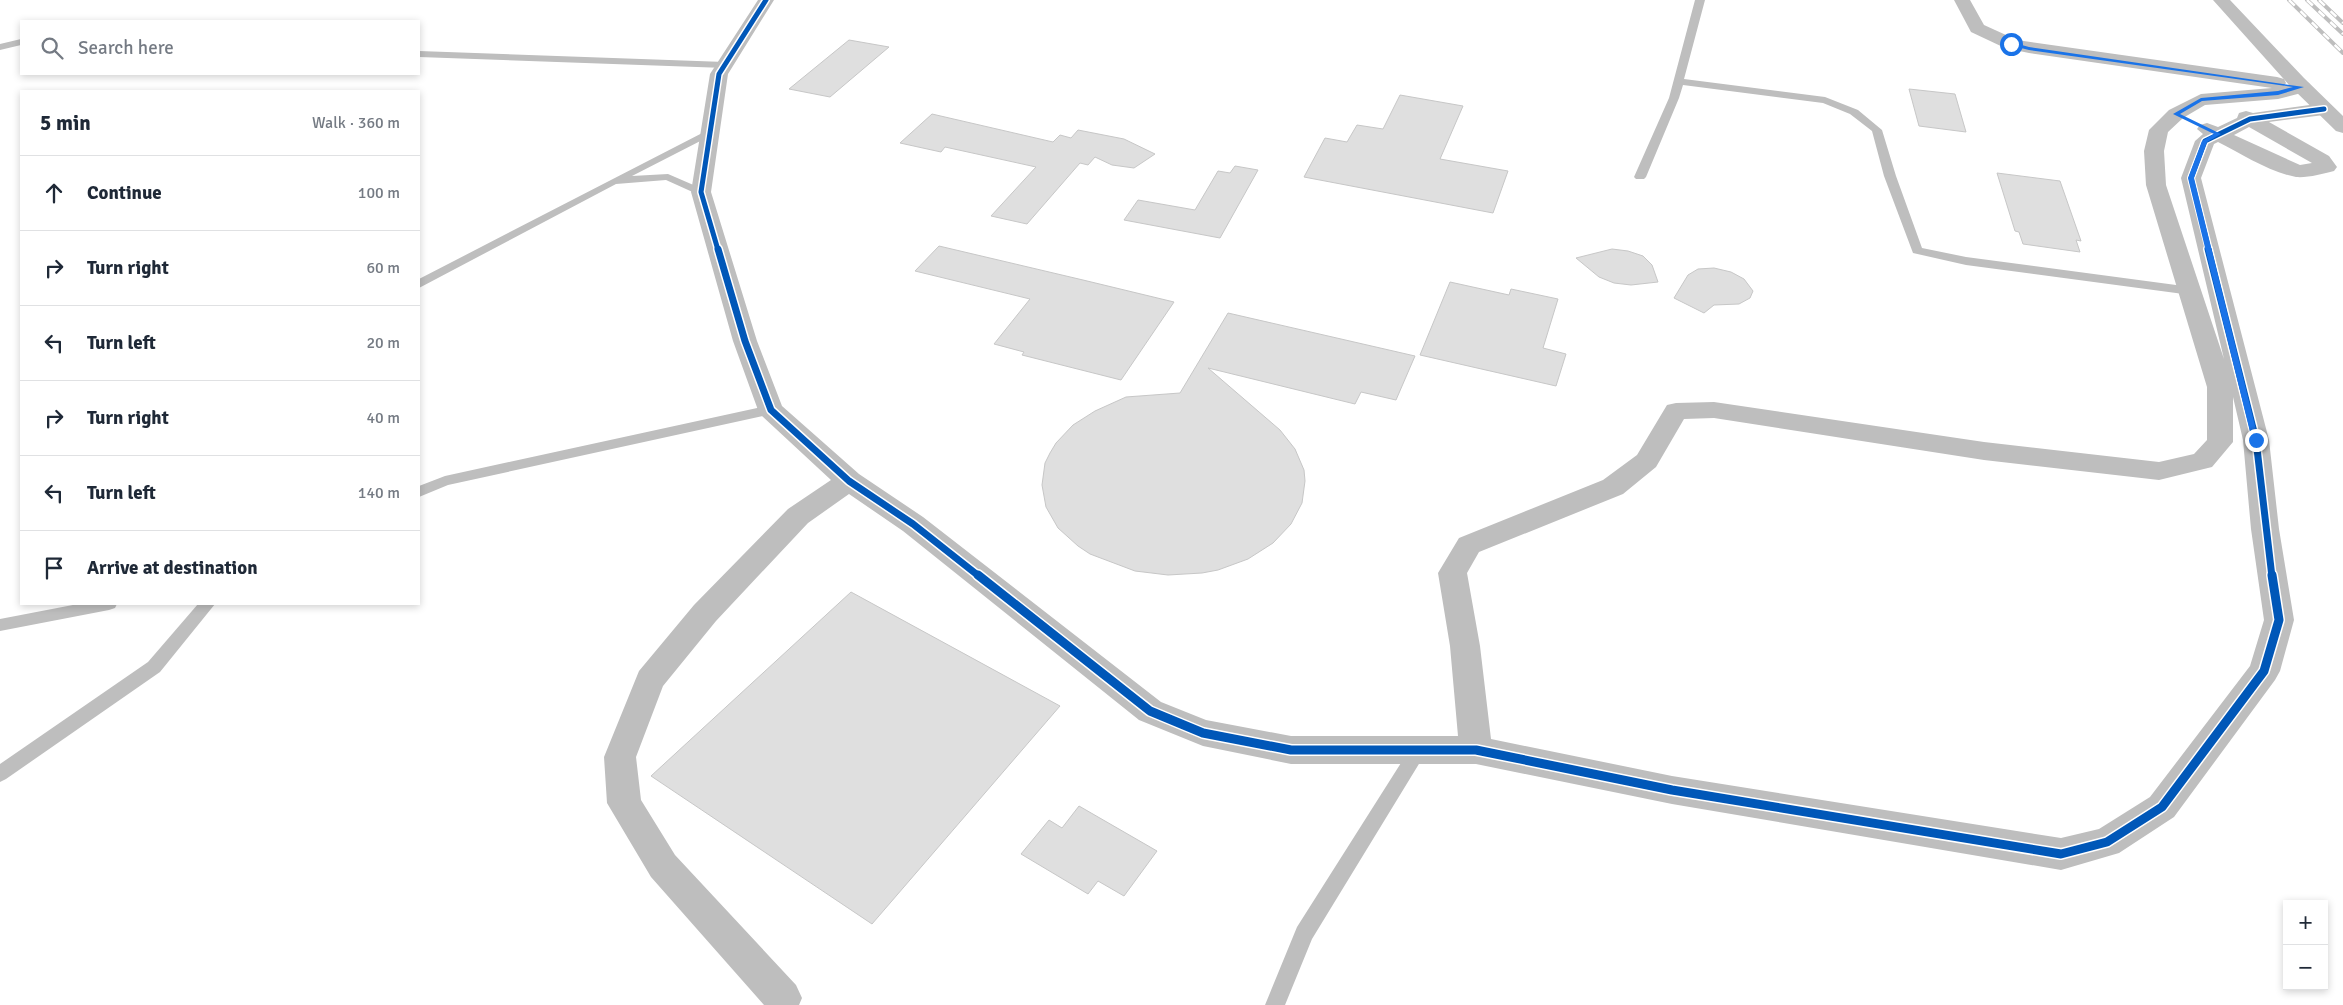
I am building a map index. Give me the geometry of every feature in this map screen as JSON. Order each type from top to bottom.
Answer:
[{"type":"street","points":[[766,0],[719,74],[701,192],[745,341],[771,410],[849,481],[913,524],[1150,711],[1203,732],[1291,750],[1476,750],[1672,790],[2061,854],[2107,842],[2162,806],[2264,671],[2279,620],[2265,529],[2256,440],[2191,178],[2205,141],[2250,118],[2333,118]]},
{"type":"street","points":[[1962,0],[1977,28],[2011,44],[2302,87]]},
{"type":"street","points":[[2221,0],[2333,118]]},
{"type":"street","points":[[1476,750],[1465,646],[1452,573],[1469,545],[1613,486],[1647,461],[1676,411],[1714,410],[1984,451],[2159,471],[2203,462],[2220,442],[2220,387],[2171,226],[2156,185],[2154,150],[2159,130],[2176,114],[2201,100],[2278,93],[2302,87]]},
{"type":"street","points":[[2176,114],[2274,162],[2298,171],[2327,167],[2322,160],[2250,118],[2201,100]]},
{"type":"street","points":[[783,998],[663,866],[624,803],[620,756],[650,680],[705,613],[798,516],[849,481]]},
{"type":"lane","points":[[1640,176],[1674,98],[1700,0]]},
{"type":"lane","points":[[0,47],[20,42]]},
{"type":"lane","points":[[420,54],[725,64]]},
{"type":"lane","points":[[1678,81],[1825,100],[1854,112],[1877,130],[1890,176],[1917,250],[1966,261],[2191,291]]},
{"type":"lane","points":[[420,283],[710,132]]},
{"type":"lane","points":[[614,182],[668,177],[701,192]]},
{"type":"lane","points":[[420,492],[445,482],[771,410]]},
{"type":"lane","points":[[0,625],[104,605]]},
{"type":"lane","points":[[0,774],[154,667],[206,605]]},
{"type":"lane","points":[[1275,1005],[1304,934],[1419,749]]},
{"type":"building","points":[[849,40],[889,47],[830,97],[789,89]]},
{"type":"building","points":[[1909,89],[1955,94],[1966,132],[1919,126]]},
{"type":"building","points":[[1400,95],[1463,106],[1440,159],[1508,171],[1493,213],[1304,177],[1325,138],[1347,142],[1357,125],[1383,129]]},
{"type":"building","points":[[932,114],[1053,142],[1060,135],[1071,138],[1078,130],[1124,139],[1155,154],[1134,168],[1112,165],[1095,157],[1088,165],[1080,163],[1027,224],[991,216],[1036,167],[945,147],[941,152],[900,143]]},
{"type":"building","points":[[1235,166],[1258,170],[1220,238],[1124,220],[1138,200],[1195,210],[1218,171],[1230,173]]},
{"type":"building","points":[[1997,173],[2060,181],[2081,241],[2076,240],[2080,252],[2023,244],[2019,232],[2015,231]]},
{"type":"building","points":[[939,246],[1174,302],[1121,380],[1022,355],[1024,352],[994,344],[1030,299],[915,271]]},
{"type":"building","points":[[1612,249],[1628,251],[1643,256],[1652,265],[1658,282],[1631,285],[1614,283],[1599,277],[1576,258]]},
{"type":"building","points":[[1714,268],[1731,272],[1744,279],[1753,291],[1750,298],[1739,304],[1714,305],[1704,313],[1674,298],[1688,275],[1698,269]]},
{"type":"building","points":[[1450,282],[1509,295],[1511,289],[1558,299],[1543,348],[1566,354],[1556,386],[1420,355]]},
{"type":"building","points":[[1228,313],[1415,356],[1396,400],[1361,392],[1355,404],[1208,368],[1280,430],[1295,449],[1304,470],[1305,481],[1302,503],[1291,524],[1273,543],[1248,559],[1218,570],[1202,573],[1168,575],[1135,571],[1090,554],[1058,528],[1046,507],[1042,485],[1045,463],[1050,453],[1056,443],[1073,425],[1095,411],[1126,397],[1180,393]]},
{"type":"building","points":[[851,592],[1060,706],[872,924],[651,776]]},
{"type":"building","points":[[1079,806],[1157,851],[1124,896],[1098,881],[1088,894],[1021,854],[1049,820],[1062,828]]},
{"type":"railway","points":[[2289,0],[2343,53]]},
{"type":"railway","points":[[2307,0],[2343,34]]},
{"type":"railway","points":[[2319,0],[2343,23]]},
{"type":"cycle path","points":[[766,0],[719,74],[701,192],[745,341],[771,410],[849,481],[913,524],[1150,711],[1203,733],[1291,750],[1476,750],[1672,790],[2061,854],[2107,842],[2162,807],[2264,671],[2279,620],[2265,529],[2256,440],[2191,178],[2205,141],[2250,119],[2324,109]]},
{"type":"route","points":[[2011,44],[2302,87],[2278,93],[2201,100],[2176,114],[2218,134],[2205,141],[2191,178],[2256,440]]}]
